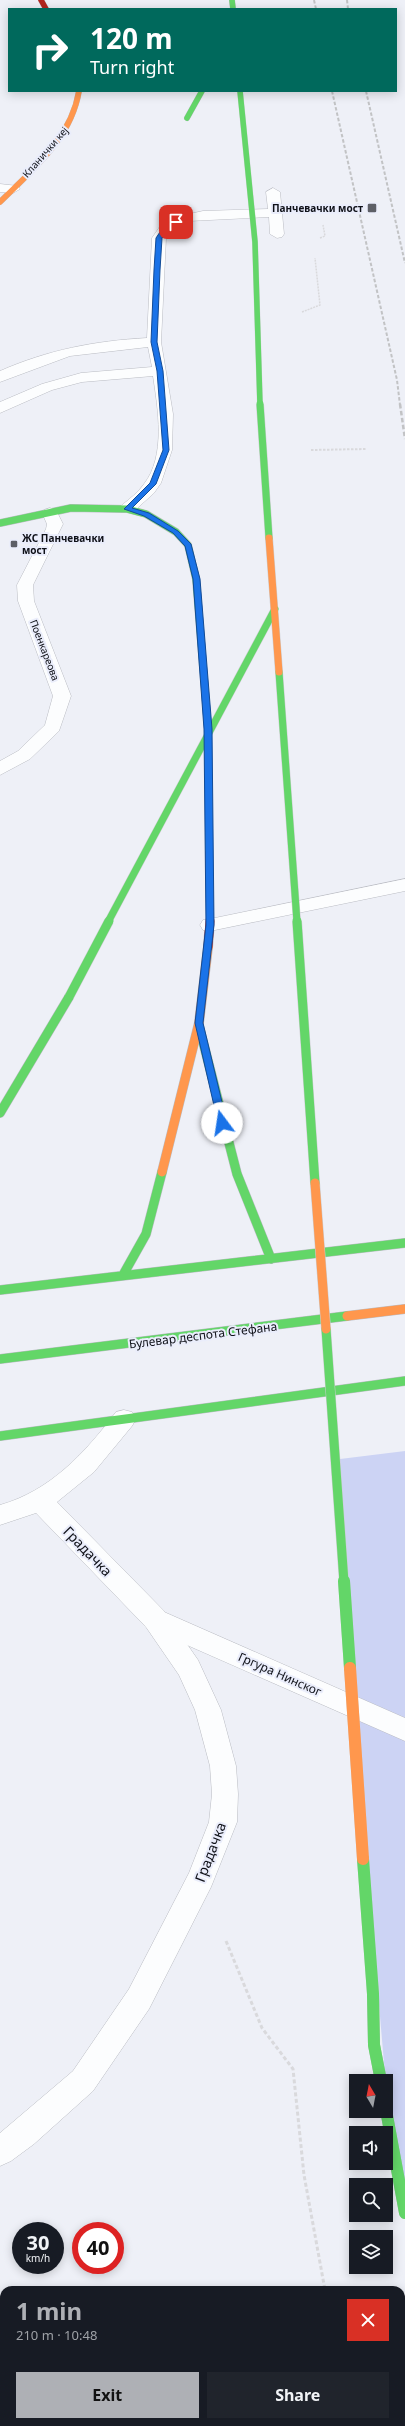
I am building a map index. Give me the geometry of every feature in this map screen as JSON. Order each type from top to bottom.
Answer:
[{"type":"main road","name":"Кланички кеј","points":[[0,202],[6,188],[70,122],[79,102],[79,92]]},
{"type":"main road","points":[[187,118],[201,92]]},
{"type":"main road","points":[[240,92],[255,242],[258,381],[373,1994],[374,2044],[380,2074]]},
{"type":"main road","points":[[0,523],[50,512],[91,507],[127,509],[146,514],[176,532],[188,545],[196,579],[208,729],[210,925],[199,1023],[146,1234],[123,1275]]},
{"type":"main road","points":[[0,1113],[68,997],[198,750],[275,609]]},
{"type":"main road","points":[[199,1023],[241,1192],[253,1225],[271,1259]]},
{"type":"main road","points":[[0,1290],[405,1243]]},
{"type":"main road","name":"Булевар деспота Стефана","points":[[0,1359],[405,1310]]},
{"type":"main road","points":[[0,1436],[405,1381]]},
{"type":"main road","points":[[387,2118],[405,2213]]},
{"type":"street","points":[[272,192],[277,234]]},
{"type":"street","points":[[127,509],[153,484],[166,450],[160,371],[154,342],[159,238],[168,225],[184,218],[213,215],[274,213]]},
{"type":"street","points":[[0,377],[43,358],[76,350],[108,345],[154,342]]},
{"type":"street","points":[[0,408],[48,387],[81,378],[160,371]]},
{"type":"street","name":"Поенкареова","points":[[0,769],[24,754],[53,727],[62,696],[26,601],[25,585],[54,529],[55,524],[50,512]]},
{"type":"street","points":[[210,925],[405,885]]},
{"type":"street","points":[[0,1515],[39,1500],[78,1472],[102,1449],[124,1419]]},
{"type":"street","name":"Градачка","points":[[0,2151],[24,2134],[84,2081],[140,1999],[201,1878],[223,1822],[225,1794],[223,1766],[208,1710],[189,1668],[155,1619],[39,1500]]},
{"type":"street","name":"Гргура Нинског","points":[[155,1619],[405,1730]]},
{"type":"path","points":[[319,238],[325,236]]},
{"type":"path","points":[[299,313],[320,305],[314,255]]},
{"type":"path","points":[[304,450],[366,449]]},
{"type":"path","points":[[201,1878],[262,2028],[293,2068],[304,2175],[324,2286]]},
{"type":"shaded area","points":[[405,1451],[405,2211],[391,2118],[393,2118],[393,2074],[385,2074],[332,1460]]},
{"type":"railway","points":[[314,0],[316,8]]},
{"type":"railway","points":[[347,0],[348,8]]},
{"type":"railway","points":[[332,92],[397,380],[400,405]]},
{"type":"railway","points":[[366,92],[405,263]]},
{"type":"railway","points":[[400,404],[405,439]]},
{"type":"traffic: fast","points":[[232,0],[233,8]]},
{"type":"traffic: fast","points":[[187,118],[201,92]]},
{"type":"traffic: fast","points":[[240,92],[255,242],[258,381],[269,538]]},
{"type":"traffic: fast","points":[[0,523],[71,508],[127,509],[146,514],[176,532],[188,545],[196,579],[208,729],[209,853]]},
{"type":"traffic: fast","points":[[69,997],[198,750],[275,609]]},
{"type":"traffic: fast","points":[[279,672],[315,1183]]},
{"type":"traffic: fast","points":[[0,1113],[69,997]]},
{"type":"traffic: fast","points":[[199,1026],[237,1174],[258,1231],[271,1259]]},
{"type":"traffic: fast","points":[[123,1275],[146,1234],[162,1172]]},
{"type":"traffic: fast","points":[[0,1290],[405,1243]]},
{"type":"traffic: fast","points":[[0,1359],[347,1316]]},
{"type":"traffic: fast","points":[[326,1329],[350,1668]]},
{"type":"traffic: fast","points":[[0,1436],[405,1381]]},
{"type":"traffic: fast","points":[[363,1859],[373,1994]]},
{"type":"traffic: fast","points":[[373,1994],[374,2045],[380,2074]]},
{"type":"traffic: fast","points":[[387,2118],[405,2213]]},
{"type":"traffic: slow","points":[[0,202],[50,152],[61,137],[70,122],[76,107],[79,92]]},
{"type":"traffic: slow","points":[[269,538],[279,672]]},
{"type":"traffic: slow","points":[[162,1172],[199,1023],[208,947]]},
{"type":"traffic: slow","points":[[315,1183],[326,1329]]},
{"type":"traffic: slow","points":[[347,1316],[405,1309]]},
{"type":"traffic: slow","points":[[350,1668],[363,1859]]},
{"type":"traffic: jam","points":[[41,0],[45,8]]},
{"type":"traffic: jam","points":[[208,947],[210,925],[209,853]]},
{"type":"place","name":"Панчевачки мост","points":[[372,208]]},
{"type":"place","name":"ЖС Панчевачки мост","points":[[14,544]]},
{"type":"route","points":[[176,222],[168,225],[159,238],[157,270],[154,342],[160,371],[166,450],[153,484],[127,509],[146,514],[176,532],[188,545],[196,579],[208,729],[210,925],[199,1023],[222,1123]]}]
